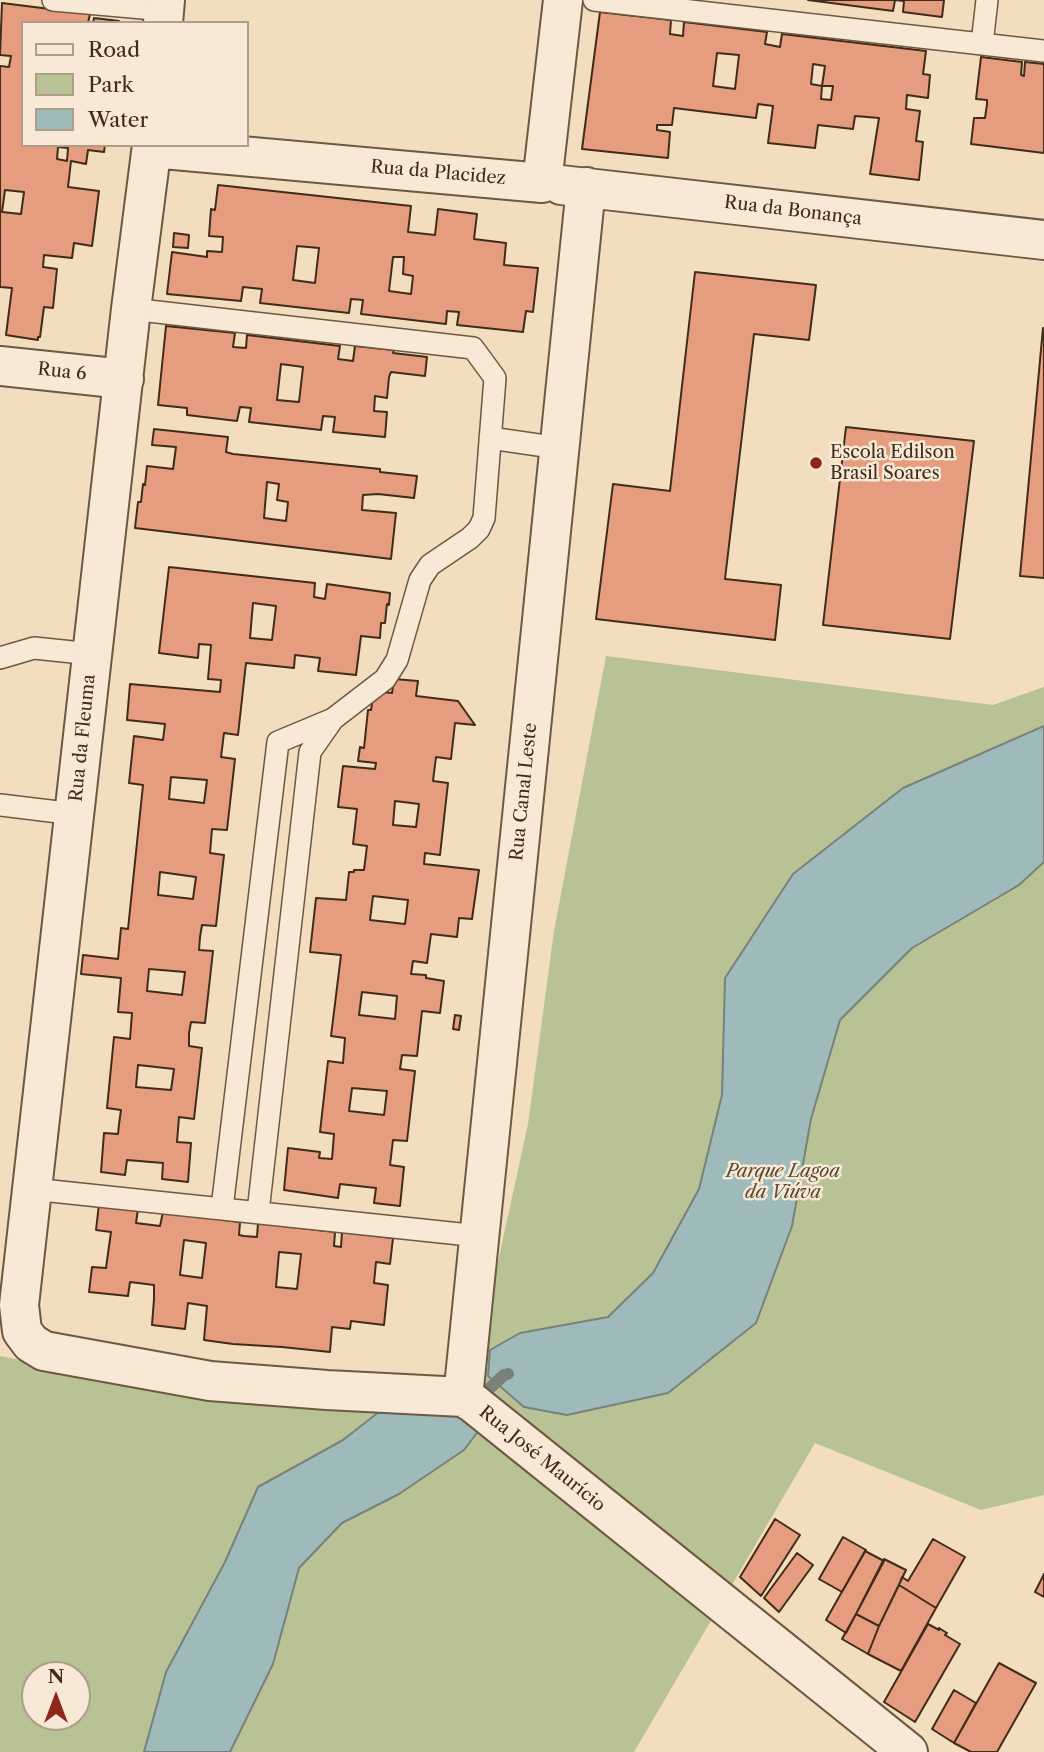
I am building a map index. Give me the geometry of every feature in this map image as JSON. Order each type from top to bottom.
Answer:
[{"type":"street","points":[[542,183],[563,0]]},
{"type":"street","name":"Rua da Placidez","points":[[152,147],[542,183]]},
{"type":"street","name":"Rua da Fleuma","points":[[11,1329],[19,1305],[131,309],[152,147]]},
{"type":"street","name":"Rua da Bonança","points":[[542,183],[1044,240]]},
{"type":"street","name":"Rua Canal Leste","points":[[463,1397],[586,187]]},
{"type":"street","name":"Rua 6","points":[[0,366],[124,379]]},
{"type":"street","name":"Rua José Maurício","points":[[11,1329],[44,1351],[210,1381],[463,1397],[908,1752]]},
{"type":"lane","points":[[53,0],[164,11]]},
{"type":"lane","points":[[594,0],[1044,51]]},
{"type":"lane","points":[[982,44],[987,0]]},
{"type":"lane","points":[[131,309],[473,348],[495,378],[484,518],[479,529],[430,565],[420,580],[397,660],[384,679],[333,719],[278,742],[222,1208]]},
{"type":"lane","points":[[490,438],[559,448]]},
{"type":"lane","points":[[0,658],[34,648],[92,654]]},
{"type":"lane","points":[[258,1212],[310,752],[333,719]]},
{"type":"lane","points":[[0,805],[75,814]]},
{"type":"lane","points":[[32,1189],[479,1236]]},
{"type":"green space","name":"Parque Lagoa da Viúva","points":[[606,656],[993,705],[1044,687],[1044,1495],[981,1510],[815,1443],[634,1752],[0,1752],[0,1356],[187,1392],[464,1391],[483,1331],[528,1124],[554,931]]},
{"type":"water","points":[[1044,726],[1044,862],[1019,885],[912,948],[840,1020],[811,1119],[792,1226],[756,1323],[668,1393],[567,1415],[524,1407],[488,1376],[490,1350],[520,1333],[608,1317],[653,1273],[699,1189],[722,1095],[725,978],[793,874],[903,788]]},
{"type":"water","points":[[402,1394],[486,1421],[464,1450],[399,1494],[342,1523],[299,1568],[273,1664],[230,1752],[144,1752],[166,1672],[225,1562],[258,1487],[343,1440]]},
{"type":"building","points":[[808,0],[895,0],[893,11]]},
{"type":"building","points":[[895,0],[944,0],[942,17],[903,12],[904,1]]},
{"type":"building","points":[[2,3],[90,14],[88,21],[21,21],[21,147],[58,147],[105,147],[104,152],[88,150],[86,164],[71,161],[68,187],[99,191],[92,246],[74,243],[72,258],[44,255],[43,267],[57,269],[53,308],[44,307],[38,340],[6,335],[12,288],[0,287],[0,66],[9,67],[11,56],[0,55]],"holes":[[[58,147],[68,148],[67,161],[57,159]],[[5,190],[24,192],[21,214],[2,212]]]},
{"type":"building","points":[[600,12],[671,20],[670,34],[683,36],[684,22],[767,32],[765,44],[780,47],[782,34],[926,51],[923,74],[930,75],[928,98],[907,95],[906,109],[920,111],[916,141],[923,142],[919,180],[870,174],[879,118],[855,116],[853,129],[818,125],[815,148],[768,143],[773,106],[758,104],[756,118],[674,108],[672,125],[657,125],[657,130],[670,132],[668,158],[582,149]],"holes":[[[717,53],[739,55],[735,89],[713,86]],[[813,64],[825,66],[822,86],[811,84]],[[822,86],[833,86],[831,100],[821,99]]]},
{"type":"building","points":[[94,18],[119,21],[93,21]]},
{"type":"building","points":[[981,57],[1022,62],[1021,75],[1024,76],[1025,62],[1044,64],[1044,153],[971,144],[974,118],[985,118],[987,104],[987,100],[976,99]]},
{"type":"building","points":[[218,185],[411,206],[408,232],[435,235],[438,209],[477,214],[474,239],[506,243],[504,265],[538,268],[533,312],[526,311],[523,332],[457,325],[459,312],[447,311],[446,324],[361,314],[363,300],[351,299],[349,313],[260,303],[262,289],[243,287],[241,301],[167,294],[172,252],[207,257],[207,251],[222,252],[223,237],[209,236],[211,209],[215,210]],"holes":[[[297,246],[319,248],[315,283],[293,280]],[[393,257],[404,257],[403,274],[413,276],[411,294],[389,291]]]},
{"type":"building","points":[[174,233],[189,235],[188,248],[173,247]]},
{"type":"building","points":[[695,272],[816,285],[809,340],[754,334],[725,579],[781,585],[775,640],[596,619],[613,484],[670,491]]},
{"type":"building","points":[[166,326],[235,333],[233,347],[246,348],[247,335],[340,346],[338,359],[353,361],[355,346],[427,357],[425,376],[391,372],[387,398],[375,396],[374,411],[387,412],[385,437],[333,432],[335,417],[323,416],[321,430],[249,422],[251,408],[240,407],[237,421],[187,415],[187,408],[158,405]],"holes":[[[281,364],[303,367],[299,402],[277,400]]]},
{"type":"building","points":[[1044,329],[1044,578],[1020,576]]},
{"type":"building","points":[[846,427],[974,441],[950,639],[823,625]]},
{"type":"building","points":[[154,429],[228,437],[226,452],[233,454],[380,469],[380,472],[417,476],[414,498],[363,495],[362,510],[396,513],[391,559],[135,528],[147,466],[173,469],[176,447],[152,445]],"holes":[[[267,482],[279,484],[277,500],[288,502],[286,521],[264,518]]]},
{"type":"building","points":[[169,567],[315,583],[314,597],[325,599],[327,584],[390,593],[385,623],[381,623],[380,638],[361,636],[356,675],[318,671],[320,658],[295,655],[294,668],[246,663],[238,735],[224,733],[221,757],[235,759],[227,830],[212,829],[210,853],[224,855],[216,926],[202,925],[200,937],[199,950],[213,951],[205,1023],[191,1022],[189,1033],[189,1046],[202,1048],[194,1119],[179,1117],[177,1142],[191,1143],[188,1182],[162,1179],[163,1163],[127,1160],[125,1175],[101,1172],[104,1133],[118,1134],[121,1110],[107,1108],[114,1037],[130,1039],[132,1013],[118,1012],[121,978],[81,974],[83,955],[118,959],[121,928],[128,929],[143,785],[129,783],[134,736],[163,740],[165,724],[127,720],[130,684],[220,692],[221,680],[208,679],[211,645],[199,644],[198,658],[159,653]],"holes":[[[253,603],[276,606],[272,640],[250,638]],[[171,777],[207,780],[204,803],[169,799]],[[160,872],[196,877],[193,899],[158,895]],[[149,969],[185,972],[182,995],[147,991]],[[138,1065],[174,1069],[171,1090],[136,1087]]]},
{"type":"building","points":[[394,679],[418,681],[416,696],[458,701],[475,725],[455,723],[451,759],[436,757],[433,781],[448,783],[440,855],[425,853],[424,864],[479,870],[472,919],[459,918],[457,937],[431,934],[427,963],[413,961],[411,974],[426,975],[426,978],[444,981],[440,1013],[422,1011],[417,1056],[402,1055],[400,1069],[415,1071],[407,1141],[393,1140],[390,1165],[404,1167],[400,1206],[374,1203],[376,1188],[340,1184],[338,1198],[284,1190],[288,1148],[320,1152],[319,1158],[332,1159],[334,1134],[320,1132],[328,1061],[343,1063],[345,1038],[331,1036],[341,955],[310,952],[316,898],[346,900],[349,872],[364,870],[367,846],[353,844],[357,809],[338,807],[343,766],[375,769],[376,763],[358,761],[360,747],[364,748],[368,710],[371,710],[374,691],[392,693]],"holes":[[[395,801],[419,804],[416,827],[393,825]],[[373,896],[408,900],[405,924],[370,920]],[[362,992],[397,996],[395,1019],[359,1015]],[[352,1088],[387,1091],[384,1115],[349,1111]]]},
{"type":"building","points":[[455,1015],[461,1016],[459,1030],[453,1029]]},
{"type":"building","points":[[99,1204],[138,1209],[136,1223],[160,1226],[163,1212],[240,1222],[239,1235],[244,1236],[257,1237],[258,1223],[335,1232],[334,1246],[341,1247],[342,1232],[393,1238],[390,1264],[376,1262],[374,1283],[388,1285],[384,1325],[351,1321],[350,1329],[332,1327],[330,1352],[204,1340],[207,1306],[188,1303],[185,1329],[152,1325],[154,1285],[130,1282],[128,1296],[89,1292],[92,1267],[106,1268],[111,1232],[96,1230]],"holes":[[[184,1240],[206,1243],[202,1278],[180,1275]],[[279,1252],[301,1254],[297,1289],[276,1287]]]},
{"type":"building","points":[[775,1519],[800,1535],[761,1596],[740,1577]]},
{"type":"building","points":[[843,1537],[866,1550],[842,1592],[819,1579]]},
{"type":"building","points":[[933,1539],[965,1557],[936,1608],[899,1585],[902,1577],[908,1581]]},
{"type":"building","points":[[865,1551],[884,1561],[846,1633],[826,1620]]},
{"type":"building","points":[[797,1553],[813,1565],[779,1612],[764,1598]]},
{"type":"building","points":[[884,1559],[906,1570],[879,1626],[856,1614]]},
{"type":"building","points":[[1044,1574],[1044,1597],[1035,1592]]},
{"type":"building","points":[[899,1585],[936,1608],[901,1671],[868,1654]]},
{"type":"building","points":[[856,1614],[879,1626],[868,1654],[842,1639]]},
{"type":"building","points":[[928,1624],[947,1633],[945,1635],[960,1644],[915,1722],[884,1702]]},
{"type":"building","points":[[999,1663],[1036,1683],[997,1752],[971,1752],[954,1743]]},
{"type":"building","points":[[954,1690],[976,1703],[954,1743],[932,1729]]},
{"type":"waterway","points":[[477,1400],[508,1374]]},
{"type":"place","name":"Escola Edilson Brasil Soares","points":[[816,463]]}]
